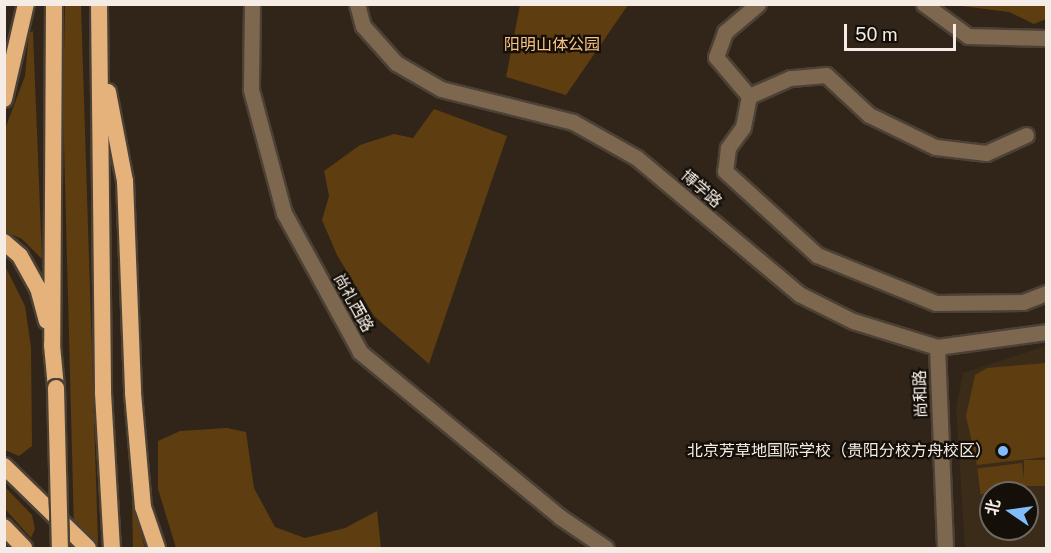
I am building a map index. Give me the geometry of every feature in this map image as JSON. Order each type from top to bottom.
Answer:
[{"type":"highway","points":[[4,99],[26,4]]},
{"type":"highway","points":[[54,4],[52,345],[56,388],[60,549]]},
{"type":"highway","points":[[99,4],[103,393],[111,549]]},
{"type":"highway","points":[[100,46],[125,181],[133,393],[143,507],[157,549]]},
{"type":"highway","points":[[4,242],[20,256],[38,288],[52,345]]},
{"type":"highway","points":[[4,466],[88,549]]},
{"type":"highway","points":[[4,527],[24,549]]},
{"type":"street","name":"尚礼西路","points":[[252,4],[251,90],[284,213],[360,352],[560,517],[606,549]]},
{"type":"street","name":"博学路","points":[[357,4],[363,26],[396,63],[441,89],[573,122],[637,158],[799,294],[853,321],[938,347],[1047,332]]},
{"type":"street","points":[[749,96],[716,57],[725,32],[758,4]]},
{"type":"street","points":[[924,4],[968,36],[1047,38]]},
{"type":"street","points":[[749,96],[790,78],[826,75],[869,115],[935,147],[986,153],[1026,135]]},
{"type":"street","points":[[749,96],[743,127],[728,148],[725,171],[817,255],[936,303],[1023,302],[1047,293]]},
{"type":"street","name":"尚和路","points":[[938,347],[945,549]]},
{"type":"shaded area","name":"北京芳草地国际学校（贵阳分校方舟校区）","points":[[1046,346],[1046,548],[965,548],[956,408],[963,373]]},
{"type":"green space","name":"阳明山体公园","points":[[520,4],[628,5],[566,95],[506,77]]},
{"type":"green space","points":[[65,5],[81,5],[98,543],[74,529],[63,104]]},
{"type":"green space","points":[[954,5],[1046,5],[1046,19],[1034,24],[1009,12]]},
{"type":"green space","points":[[33,31],[42,259],[22,239],[4,231],[5,129],[25,76],[29,33]]},
{"type":"green space","points":[[434,109],[507,136],[429,364],[374,316],[337,255],[322,220],[329,196],[324,171],[360,145],[394,134],[413,138]]},
{"type":"green space","points":[[5,266],[25,306],[31,347],[32,446],[19,456],[5,450]]},
{"type":"green space","points":[[1046,363],[1046,457],[977,465],[966,416],[975,375],[987,368]]},
{"type":"green space","points":[[227,428],[246,432],[254,488],[275,527],[305,538],[345,528],[377,511],[381,548],[176,548],[158,489],[158,441],[180,431]]},
{"type":"green space","points":[[1024,460],[1046,460],[1046,486],[1039,486],[1039,481],[1024,481]]},
{"type":"green space","points":[[1022,463],[1024,481],[979,482],[977,468]]},
{"type":"green space","points":[[5,487],[32,515],[35,529],[31,538],[5,509]]},
{"type":"green space","points":[[132,500],[145,548],[133,548]]},
{"type":"place","name":"北京芳草地国际学校（贵阳分校方舟校区）","points":[[1003,451]]}]
